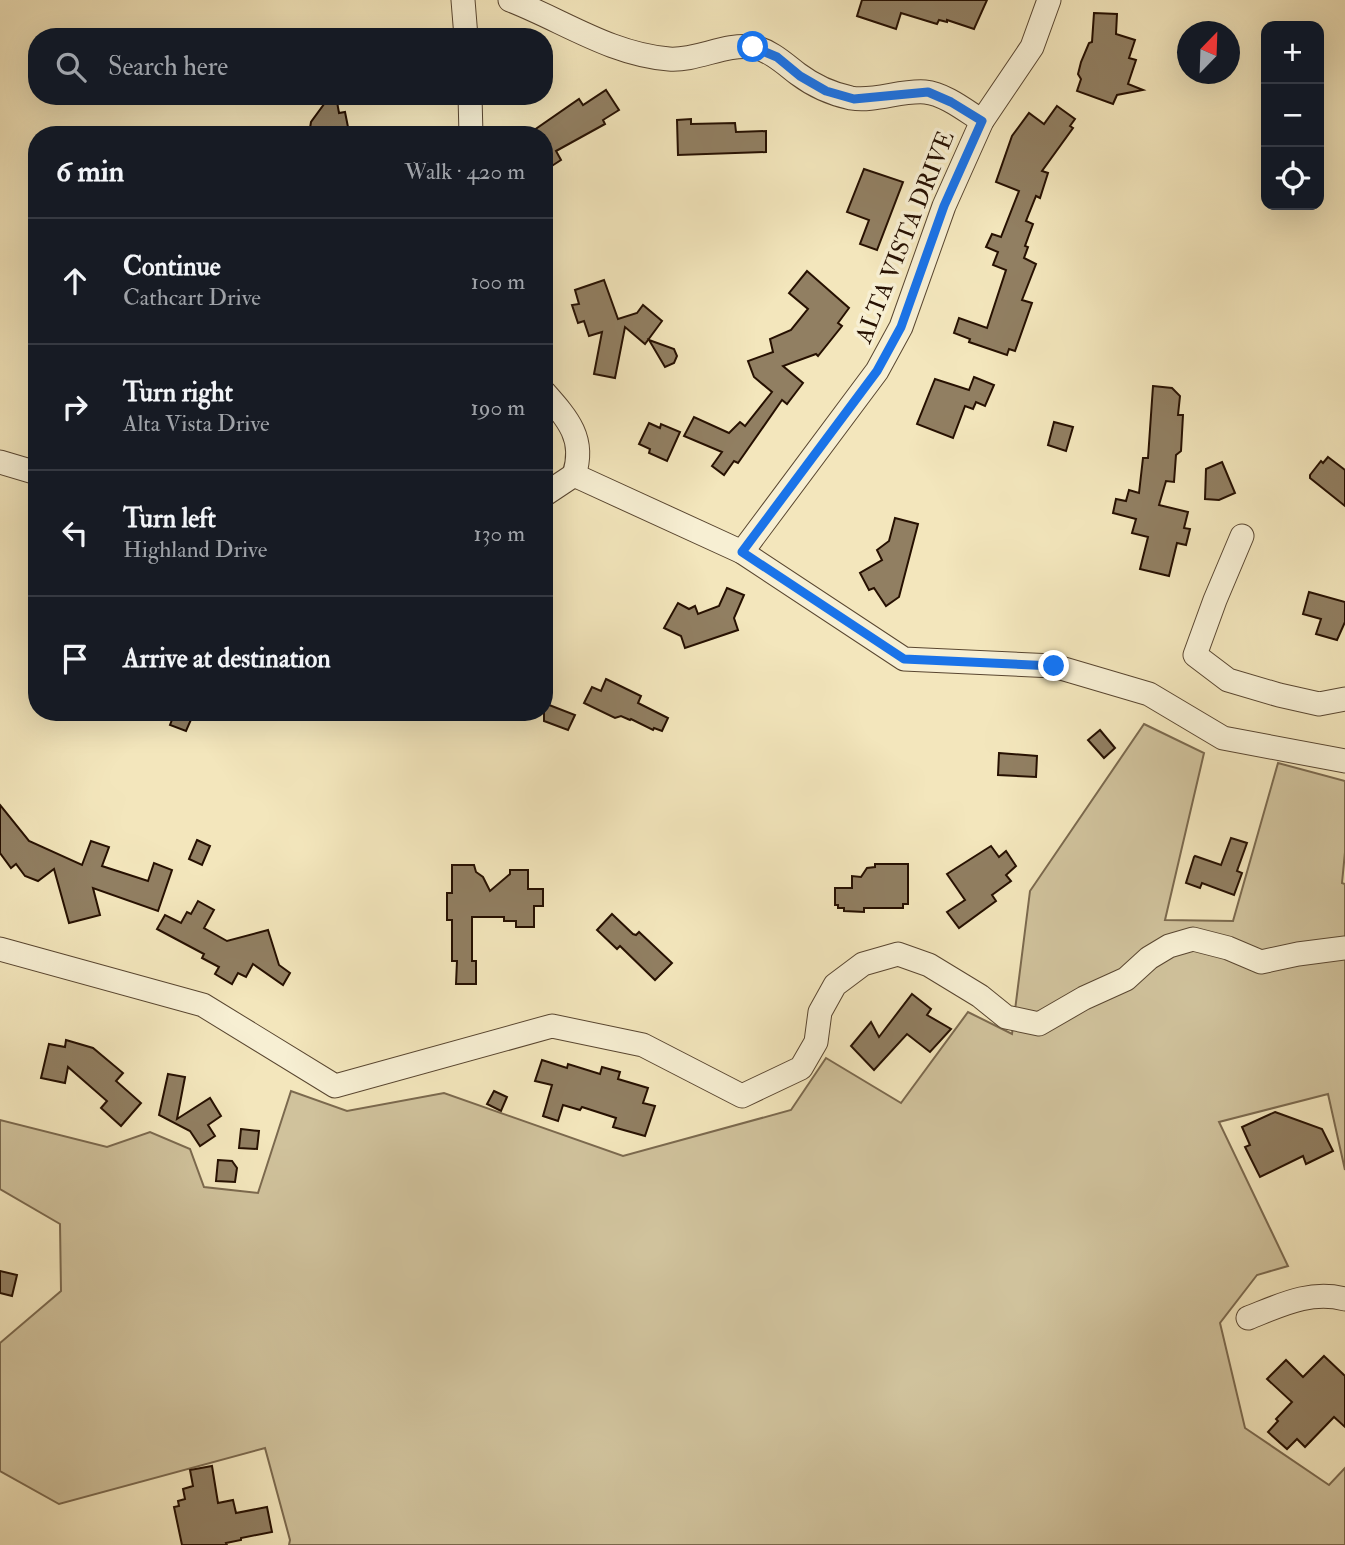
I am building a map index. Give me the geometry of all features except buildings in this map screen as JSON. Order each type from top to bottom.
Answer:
[{"type":"street","points":[[463,0],[465,28]]},
{"type":"street","points":[[510,0],[539,11],[590,38],[637,54],[672,59],[753,47],[777,57],[800,76],[826,91],[854,99],[928,92],[982,121]]},
{"type":"street","name":"ALTA VISTA DRIVE","points":[[742,552],[883,360],[901,327],[944,206],[982,121],[1032,47],[1049,0]]},
{"type":"street","points":[[470,105],[471,126]]},
{"type":"street","points":[[553,403],[570,425],[579,446],[580,459],[574,475],[553,489]]},
{"type":"street","points":[[0,462],[28,470]]},
{"type":"street","points":[[574,475],[742,552],[904,659],[1054,666],[1149,694],[1223,737],[1345,761]]},
{"type":"street","points":[[1242,536],[1214,600],[1195,654],[1228,680],[1319,704],[1345,699]]},
{"type":"street","points":[[0,949],[203,1005],[335,1086],[552,1027],[643,1045],[742,1096],[801,1068],[816,1042],[820,1012],[835,985],[863,964],[898,954],[929,965],[980,996],[1006,1017],[1039,1024],[1084,998],[1126,979],[1149,958],[1169,946],[1193,939],[1228,948],[1261,962],[1345,948]]},
{"type":"street","points":[[1248,1318],[1298,1298],[1329,1295],[1345,1299]]},
{"type":"shaded area","points":[[1144,724],[1204,753],[1165,920],[1233,921],[1278,763],[1345,781],[1342,883],[1345,884],[1345,1170],[1328,1094],[1219,1122],[1288,1266],[1257,1275],[1220,1323],[1245,1428],[1329,1485],[1345,1468],[1345,1545],[289,1545],[290,1540],[265,1448],[59,1504],[0,1471],[0,1343],[61,1291],[60,1224],[0,1189],[0,1120],[107,1147],[150,1132],[190,1149],[204,1187],[258,1193],[291,1091],[347,1111],[444,1093],[623,1156],[791,1110],[826,1058],[901,1103],[968,1012],[1012,1034],[1030,891]]},
{"type":"route","points":[[753,47],[777,57],[800,76],[826,91],[854,99],[928,92],[982,121],[944,206],[901,327],[877,371],[742,552],[904,659],[1054,666]]}]
